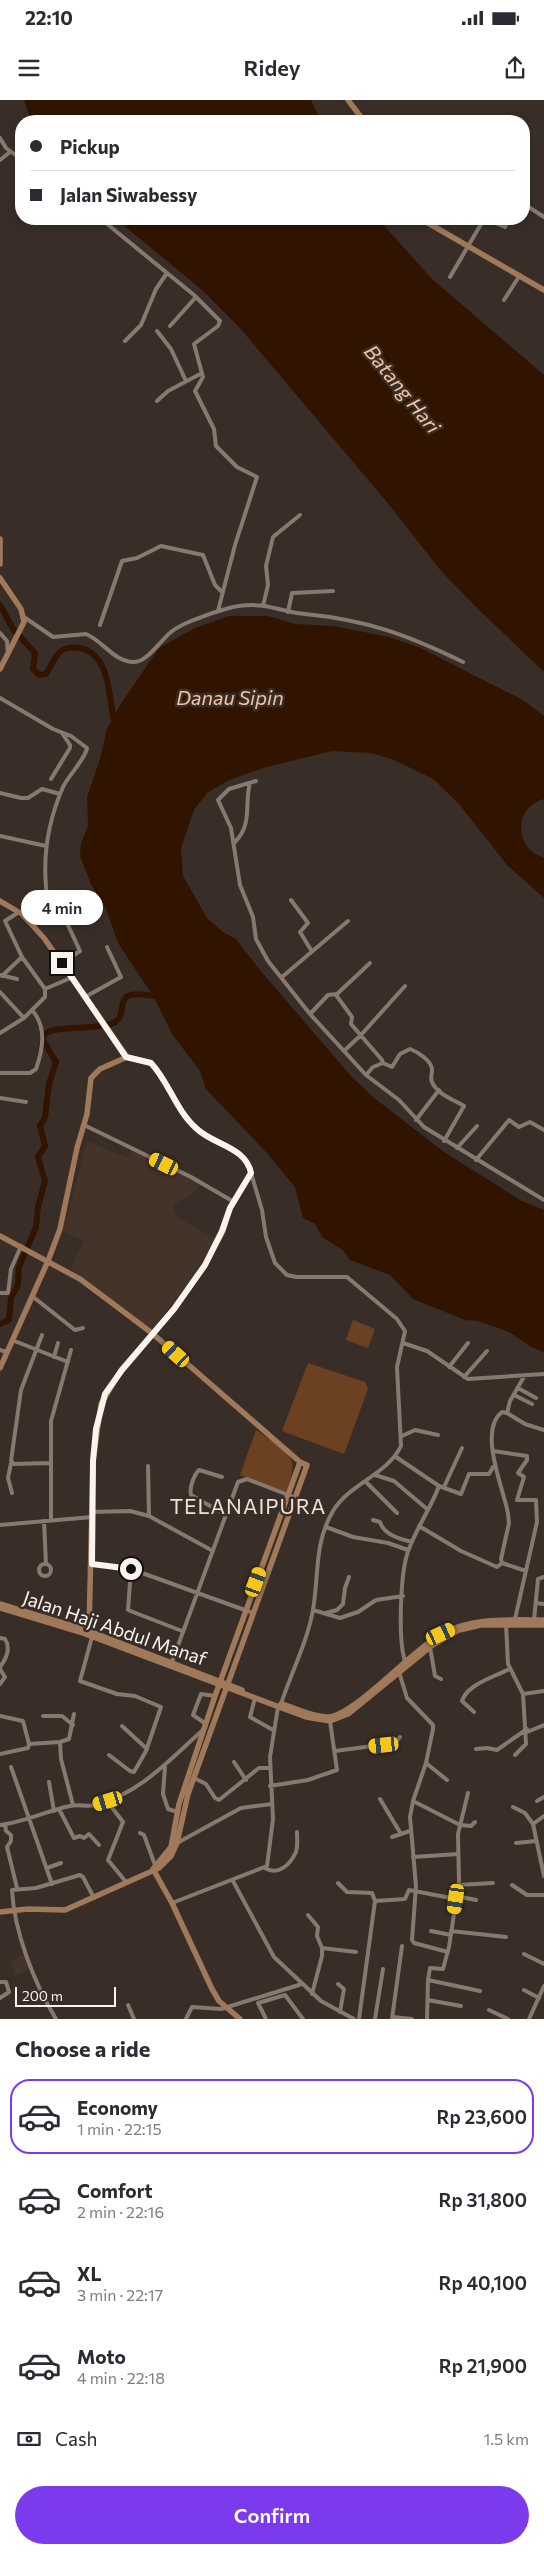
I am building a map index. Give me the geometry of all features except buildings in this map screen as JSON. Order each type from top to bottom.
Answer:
[{"type":"main road","points":[[348,100],[359,115]]},
{"type":"main road","points":[[431,225],[520,274],[544,290]]},
{"type":"main road","points":[[0,539],[0,564]]},
{"type":"main road","points":[[0,578],[24,617],[23,626],[0,670]]},
{"type":"main road","points":[[0,901],[19,912],[31,923],[73,977],[85,998],[126,1057]]},
{"type":"main road","points":[[0,1368],[2,1350],[12,1340],[48,1261],[60,1229],[84,1125],[91,1078],[100,1069],[126,1057],[151,1063],[195,1128],[240,1154],[248,1162],[251,1173],[234,1202],[218,1243],[205,1265],[153,1334],[122,1370],[101,1404],[94,1452],[91,1634]]},
{"type":"main road","points":[[0,1236],[80,1279],[153,1334],[300,1462],[308,1465],[194,1778],[178,1812],[171,1847],[156,1867]]},
{"type":"main road","points":[[0,1912],[12,1910],[65,1910],[94,1898],[156,1867],[171,1856],[177,1843],[186,1793],[214,1696],[300,1462]]},
{"type":"main road","name":"Jalan Haji Abdul Manaf","points":[[0,1604],[91,1634],[220,1683]]},
{"type":"main road","name":"Jalan Haji Abdul Manaf","points":[[0,1608],[48,1620]]},
{"type":"main road","points":[[220,1683],[255,1698],[280,1705],[324,1716],[337,1715],[356,1703],[405,1661],[441,1634],[473,1622],[544,1620]]},
{"type":"main road","points":[[227,1686],[280,1705],[306,1717],[330,1721],[356,1710],[398,1672],[430,1647],[452,1634],[470,1627],[506,1624],[544,1625]]},
{"type":"main road","name":"Jalan Haji Abdul Manaf","points":[[110,1641],[172,1662],[220,1683]]},
{"type":"main road","points":[[156,1867],[158,1876],[212,1989],[224,2007],[240,2019]]},
{"type":"street","points":[[0,138],[10,152],[15,155]]},
{"type":"street","points":[[0,160],[10,152]]},
{"type":"street","points":[[530,208],[544,217]]},
{"type":"street","points":[[108,225],[196,297],[220,322],[218,326],[194,344],[202,373],[202,379],[195,391],[214,429],[216,446],[237,467],[257,477],[235,545],[218,611]]},
{"type":"street","points":[[450,277],[482,225]]},
{"type":"street","points":[[125,341],[141,325],[156,289],[167,273]]},
{"type":"street","points":[[504,300],[520,274]]},
{"type":"street","points":[[170,326],[196,297]]},
{"type":"street","points":[[157,331],[171,349],[186,381]]},
{"type":"street","points":[[156,401],[168,391],[202,373]]},
{"type":"street","points":[[264,606],[268,585],[266,566],[273,536],[300,515]]},
{"type":"street","points":[[100,625],[122,561],[137,558],[161,546],[203,555],[215,585],[222,592]]},
{"type":"street","points":[[288,612],[292,593],[333,591]]},
{"type":"street","points":[[24,617],[49,636],[58,638],[86,634],[120,658],[140,662],[158,643],[182,625],[218,611],[245,606],[264,606],[288,612],[326,615],[373,624],[425,643],[463,662]]},
{"type":"street","points":[[0,633],[7,641],[10,652]]},
{"type":"street","points":[[0,698],[85,745],[87,750],[69,775],[60,794],[46,846],[44,884],[49,908],[31,923]]},
{"type":"street","points":[[51,779],[70,748],[62,733]]},
{"type":"street","points":[[256,781],[229,789],[218,800],[227,817],[235,842],[240,885],[253,917],[254,933],[268,960],[310,1014],[366,1075],[399,1100],[416,1120],[444,1141],[544,1200]]},
{"type":"street","points":[[235,842],[242,835],[246,826],[250,783]]},
{"type":"street","points":[[0,793],[28,798],[42,789],[60,794]]},
{"type":"street","points":[[0,836],[46,846]]},
{"type":"street","points":[[291,900],[308,923],[300,932],[311,950]]},
{"type":"street","points":[[62,963],[80,951],[67,923],[78,916],[72,904]]},
{"type":"street","points":[[0,1033],[24,1018],[46,996],[45,989],[22,957],[5,921],[19,912]]},
{"type":"street","points":[[282,977],[311,950],[348,921]]},
{"type":"street","points":[[85,998],[121,978],[107,947]]},
{"type":"street","points":[[1,975],[22,957]]},
{"type":"street","points":[[310,1014],[328,995],[337,994],[370,963]]},
{"type":"street","points":[[1,975],[17,979]]},
{"type":"street","points":[[45,989],[73,977]]},
{"type":"street","points":[[345,1050],[405,986]]},
{"type":"street","points":[[0,992],[24,1018]]},
{"type":"street","points":[[337,994],[352,1018],[351,1024],[383,1063],[392,1067],[400,1054],[412,1049],[429,1063],[432,1069],[431,1081],[439,1090],[464,1106],[444,1141]]},
{"type":"street","points":[[0,1073],[30,1073],[36,1069],[42,1029],[40,1019],[32,1010]]},
{"type":"street","points":[[366,1075],[373,1067],[383,1063]]},
{"type":"street","points":[[416,1120],[439,1090]]},
{"type":"street","points":[[0,1098],[26,1102]]},
{"type":"street","points":[[476,1160],[508,1120],[519,1127],[530,1122],[544,1130]]},
{"type":"street","points":[[84,1125],[191,1177],[234,1202]]},
{"type":"street","points":[[457,1148],[477,1126]]},
{"type":"street","points":[[172,1903],[265,1868],[269,1862],[272,1837],[272,1804],[269,1768],[273,1730],[313,1610],[318,1547],[339,1502],[396,1457],[401,1446],[402,1436],[396,1392],[396,1367],[405,1330],[397,1319],[347,1277],[296,1278],[287,1275],[275,1263],[266,1238],[262,1210],[251,1173]]},
{"type":"street","points":[[0,1293],[8,1293],[11,1269],[22,1247]]},
{"type":"street","points":[[32,1296],[75,1330],[83,1328]]},
{"type":"street","points":[[12,1493],[8,1478],[19,1400],[42,1335]]},
{"type":"street","points":[[12,1340],[68,1362]]},
{"type":"street","points":[[403,1343],[427,1351],[464,1377],[475,1380],[544,1374]]},
{"type":"street","points":[[448,1367],[468,1343]]},
{"type":"street","points":[[54,1357],[58,1344]]},
{"type":"street","points":[[52,1520],[50,1463],[52,1413],[71,1350]]},
{"type":"street","points":[[464,1377],[486,1351]]},
{"type":"street","points":[[507,1413],[525,1375]]},
{"type":"street","points":[[518,1388],[536,1398]]},
{"type":"street","points":[[514,1395],[532,1404]]},
{"type":"street","points":[[502,1563],[501,1559],[509,1523],[494,1464],[495,1424],[500,1413],[507,1413],[525,1424],[544,1430]]},
{"type":"street","points":[[402,1436],[415,1430],[438,1435]]},
{"type":"street","points":[[405,1661],[401,1645],[404,1564],[408,1550],[427,1509],[442,1486],[462,1448]]},
{"type":"street","points":[[493,1451],[527,1456],[527,1460],[519,1469],[518,1474],[524,1477],[517,1500],[536,1500],[538,1514],[515,1620]]},
{"type":"street","points":[[396,1457],[442,1486],[461,1494],[469,1474],[491,1474],[494,1464]]},
{"type":"street","points":[[11,1463],[50,1463]]},
{"type":"street","points":[[148,1466],[149,1516]]},
{"type":"street","points":[[222,1477],[199,1470],[195,1474],[190,1492],[191,1495],[226,1515]]},
{"type":"street","points":[[375,1475],[394,1481],[427,1509]]},
{"type":"street","points":[[172,1662],[234,1491],[242,1479],[296,1498]]},
{"type":"street","points":[[366,1482],[397,1513]]},
{"type":"street","points":[[0,1525],[130,1512],[149,1516],[213,1551]]},
{"type":"street","points":[[44,1520],[46,1564]]},
{"type":"street","points":[[374,1520],[380,1522],[383,1529],[392,1535],[412,1542]]},
{"type":"street","points":[[419,1526],[474,1558],[497,1567],[502,1563]]},
{"type":"street","points":[[326,1527],[359,1539],[388,1543],[408,1550]]},
{"type":"street","points":[[502,1563],[526,1571]]},
{"type":"street","points":[[92,1564],[131,1569],[254,1613]]},
{"type":"street","points":[[131,1569],[128,1610],[182,1631]]},
{"type":"street","points":[[324,1613],[337,1610],[343,1604],[345,1588],[349,1577]]},
{"type":"street","points":[[534,1620],[539,1578],[544,1577]]},
{"type":"street","points":[[313,1610],[342,1617],[358,1612],[376,1600],[403,1596]]},
{"type":"street","points":[[536,1603],[544,1604]]},
{"type":"street","points":[[506,1624],[509,1669],[523,1694],[527,1730],[526,1744],[515,1755]]},
{"type":"street","points":[[91,1634],[80,1681],[160,1706],[161,1709],[147,1749],[133,1772],[110,1755]]},
{"type":"street","points":[[0,1638],[7,1641],[5,1659],[0,1668],[6,1677],[0,1684]]},
{"type":"street","points":[[430,1647],[435,1676],[442,1679]]},
{"type":"street","points":[[0,1657],[5,1659]]},
{"type":"street","points":[[474,1712],[462,1701],[464,1696],[478,1684],[509,1669]]},
{"type":"street","points":[[398,1672],[407,1698],[433,1725],[426,1764],[413,1801],[410,1831],[416,1891],[412,1941],[448,1952]]},
{"type":"street","points":[[17,1888],[7,1847],[11,1841],[11,1835],[2,1824],[29,1819],[73,1805],[89,1806],[108,1801],[144,1782],[164,1766],[206,1726],[193,1715],[201,1694],[214,1696]]},
{"type":"street","points":[[523,1694],[543,1694]]},
{"type":"street","points":[[255,1698],[250,1717],[273,1730]]},
{"type":"street","points":[[29,1744],[60,1742],[69,1739],[74,1714]]},
{"type":"street","points":[[0,1716],[23,1721],[29,1744],[28,1748],[23,1750],[0,1754]]},
{"type":"street","points":[[43,1716],[62,1716],[73,1724]]},
{"type":"street","points":[[270,1786],[308,1780],[337,1770],[330,1721]]},
{"type":"street","points":[[476,1749],[487,1748],[497,1750],[527,1730],[544,1725]]},
{"type":"street","points":[[122,1726],[147,1749]]},
{"type":"street","points":[[335,1751],[395,1743],[400,1737]]},
{"type":"street","points":[[60,1742],[61,1759],[67,1776],[73,1805]]},
{"type":"street","points":[[55,1760],[61,1759]]},
{"type":"street","points":[[234,1762],[246,1780]]},
{"type":"street","points":[[426,1764],[447,1780]]},
{"type":"street","points":[[164,1766],[164,1799],[168,1809],[178,1812]]},
{"type":"street","points":[[11,1768],[52,1884]]},
{"type":"street","points":[[194,1778],[206,1784],[218,1800],[260,1768],[269,1768]]},
{"type":"street","points":[[49,1782],[57,1810],[74,1838],[80,1836],[84,1838],[89,1834],[99,1845]]},
{"type":"street","points":[[428,2019],[428,1980],[430,1968],[443,1969],[448,1952],[458,1884],[460,1825],[468,1794]]},
{"type":"street","points":[[536,1802],[544,1797]]},
{"type":"street","points":[[380,1799],[401,1834]]},
{"type":"street","points":[[108,1801],[123,1821],[108,1860],[126,1882]]},
{"type":"street","points":[[413,1801],[460,1825],[471,1826],[475,1822]]},
{"type":"street","points":[[177,1843],[241,1808],[272,1804]]},
{"type":"street","points":[[513,1807],[525,1813],[533,1824],[544,1876]]},
{"type":"street","points":[[533,1824],[544,1816]]},
{"type":"street","points":[[392,1837],[410,1831]]},
{"type":"street","points":[[265,1868],[276,1872],[287,1863],[296,1852],[297,1832]]},
{"type":"street","points":[[140,1833],[144,1835],[156,1867]]},
{"type":"street","points":[[516,1843],[536,1841]]},
{"type":"street","points":[[413,1857],[458,1854]]},
{"type":"street","points":[[47,1868],[61,1863]]},
{"type":"street","points":[[56,2019],[18,1934],[12,1910],[12,1890],[17,1888],[36,1888],[82,1875],[94,1898]]},
{"type":"street","points":[[233,1881],[267,1948],[274,1957],[312,1994],[354,2019]]},
{"type":"street","points":[[338,1883],[347,1892],[372,1893],[376,1901],[359,2019]]},
{"type":"street","points":[[458,1884],[493,1883]]},
{"type":"street","points":[[512,1885],[527,1895],[544,1895]]},
{"type":"street","points":[[376,1901],[404,1899],[408,1890],[476,1900]]},
{"type":"street","points":[[308,1915],[318,1927],[317,1938],[322,1948],[312,1994]]},
{"type":"street","points":[[430,1931],[506,1937]]},
{"type":"street","points":[[402,1946],[392,2018],[412,2019]]},
{"type":"street","points":[[322,1948],[356,1952]]},
{"type":"street","points":[[524,1954],[544,1964]]},
{"type":"street","points":[[375,2019],[383,1969]]},
{"type":"street","points":[[428,1980],[480,1991]]},
{"type":"street","points":[[0,1982],[6,1982],[9,1992],[0,1998]]},
{"type":"street","points":[[186,2019],[192,2007],[216,2009],[302,1984]]},
{"type":"street","points":[[338,1984],[344,1989],[340,2012]]},
{"type":"street","points":[[529,2019],[544,1986]]},
{"type":"street","points":[[524,1990],[541,1996]]},
{"type":"street","points":[[264,2018],[258,2003],[285,1995],[304,2019]]},
{"type":"street","points":[[428,2000],[461,2006]]},
{"type":"street","points":[[128,2005],[134,2019]]},
{"type":"street","points":[[489,2010],[502,2018],[508,2019]]},
{"type":"shaded area","points":[[87,1141],[127,1158],[131,1150],[199,1183],[197,1190],[173,1205],[177,1217],[216,1239],[191,1279],[153,1329],[150,1329],[71,1268],[84,1241],[63,1231]]},
{"type":"shaded area","points":[[353,1320],[375,1329],[368,1348],[346,1340]]},
{"type":"shaded area","points":[[308,1363],[365,1382],[368,1389],[344,1454],[282,1431]]},
{"type":"shaded area","points":[[256,1430],[288,1454],[292,1469],[291,1479],[286,1492],[240,1475]]},
{"type":"shaded area","points":[[24,1954],[31,1968],[15,1976],[11,1961]]},
{"type":"water","points":[[24,100],[311,100],[318,115],[29,115]]},
{"type":"water","name":"Batang Hari","points":[[123,225],[383,225],[433,280],[544,375],[544,672],[441,571],[386,501],[239,327],[202,290]]},
{"type":"water","name":"Danau Sipin","points":[[229,616],[268,616],[295,624],[334,626],[389,637],[421,648],[523,700],[544,716],[544,799],[534,803],[527,810],[522,819],[521,828],[527,846],[534,853],[544,858],[544,898],[507,865],[459,804],[433,779],[394,760],[371,753],[332,751],[263,768],[229,780],[207,793],[194,810],[181,848],[183,876],[207,918],[223,932],[236,939],[259,969],[351,1076],[373,1097],[444,1152],[522,1201],[544,1210],[544,1352],[531,1347],[509,1332],[478,1321],[465,1320],[413,1299],[390,1275],[350,1260],[344,1251],[322,1237],[315,1224],[303,1218],[295,1187],[265,1151],[206,1089],[200,1071],[172,1034],[153,996],[118,943],[106,909],[91,884],[80,856],[81,843],[88,826],[87,797],[100,759],[107,729],[120,705],[159,648],[195,628]]},
{"type":"waterway","points":[[0,605],[13,629],[35,653],[33,669],[39,675],[46,674],[57,656],[65,649],[80,648],[90,652],[97,658],[106,676],[113,717]]},
{"type":"waterway","points":[[0,1324],[9,1320],[11,1298],[18,1285],[19,1267],[36,1227],[38,1207],[45,1181],[38,1157],[45,1146],[40,1126],[45,1117],[49,1084],[56,1062],[43,1040],[44,1035],[65,1028],[96,1027],[113,1023],[119,1019],[125,998],[130,995],[139,994],[153,996]]},
{"type":"district","name":"TELANAIPURA","points":[[248,1507]]},
{"type":"route","points":[[62,963],[126,1057],[134,1057],[151,1063],[195,1128],[205,1136],[240,1154],[248,1162],[251,1173],[247,1183],[230,1208],[214,1251],[205,1265],[174,1309],[122,1370],[105,1394],[101,1404],[93,1461],[92,1564],[131,1569]]}]
